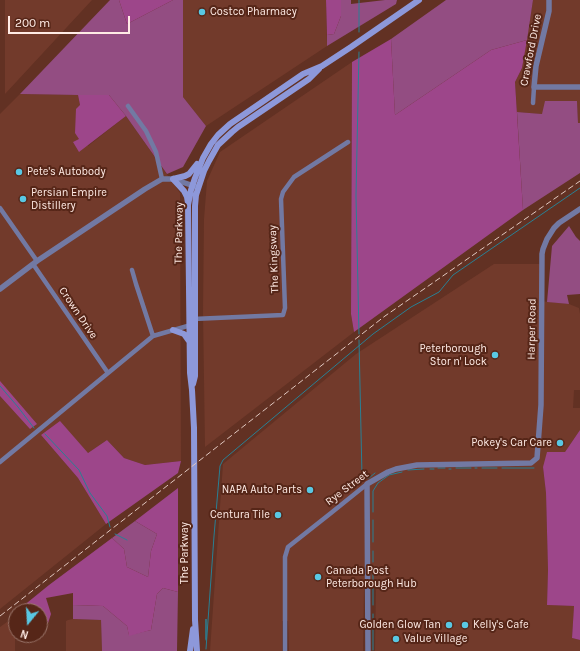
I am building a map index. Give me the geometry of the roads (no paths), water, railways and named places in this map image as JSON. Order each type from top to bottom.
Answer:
[{"type":"main road","name":"The Parkway","points":[[192,390],[195,376],[188,205],[195,186],[199,166],[205,153],[218,135],[230,124],[303,74],[322,66],[358,43],[419,0]]},
{"type":"main road","name":"The Parkway","points":[[197,651],[195,620],[192,390],[190,373],[195,186],[213,153],[224,139],[238,127],[309,79],[322,66]]},
{"type":"main road","points":[[188,205],[187,197],[184,191],[173,179],[189,174],[205,153]]},
{"type":"main road","points":[[173,330],[184,334],[190,342]]},
{"type":"main road","name":"The Parkway","points":[[190,651],[195,620]]},
{"type":"street","name":"Crawford Drive","points":[[533,103],[536,66],[549,11],[549,0]]},
{"type":"street","points":[[534,88],[580,87]]},
{"type":"street","points":[[128,106],[146,131],[156,152],[162,179]]},
{"type":"street","name":"The Kingsway","points":[[0,462],[153,336],[192,322],[283,315],[285,308],[281,199],[283,192],[294,177],[348,142]]},
{"type":"street","points":[[0,289],[35,262],[162,179],[173,179],[195,186]]},
{"type":"street","name":"Crown Drive","points":[[0,208],[108,373]]},
{"type":"street","name":"Harper Road","points":[[532,462],[538,458],[541,405],[542,254],[547,239],[554,228],[580,209]]},
{"type":"street","points":[[132,270],[153,336]]},
{"type":"street","name":"Rye Street","points":[[285,651],[285,557],[288,546],[366,484],[396,469],[417,465],[532,462]]},
{"type":"street","points":[[366,484],[368,651]]},
{"type":"waterway","points":[[359,0],[359,32]]},
{"type":"waterway","points":[[359,52],[356,196],[359,334]]},
{"type":"waterway","points":[[206,649],[220,466],[223,460],[373,334],[411,307],[439,292],[453,275],[580,188]]},
{"type":"waterway","points":[[359,340],[362,477],[369,478],[375,473]]},
{"type":"waterway","points":[[0,386],[34,428]]},
{"type":"waterway","points":[[45,434],[79,470],[90,493],[107,516],[110,527]]},
{"type":"waterway","points":[[438,468],[445,468]]},
{"type":"waterway","points":[[456,468],[471,468]]},
{"type":"waterway","points":[[482,468],[497,468]]},
{"type":"waterway","points":[[502,468],[534,468]]},
{"type":"waterway","points":[[408,470],[424,469]]},
{"type":"waterway","points":[[373,512],[373,491],[378,483],[389,475],[402,472]]},
{"type":"waterway","points":[[373,520],[373,542]]},
{"type":"waterway","points":[[115,534],[127,540]]},
{"type":"waterway","points":[[373,551],[373,562]]},
{"type":"waterway","points":[[373,570],[373,605]]},
{"type":"waterway","points":[[373,614],[373,650]]},
{"type":"waterway","points":[[206,639],[206,619],[206,640]]},
{"type":"railway","points":[[0,616],[385,316],[580,181]]},
{"type":"place","name":"Costco Pharmacy","points":[[202,12]]},
{"type":"place","name":"Pete's Autobody","points":[[19,172]]},
{"type":"place","name":"Persian Empire Distillery","points":[[23,199]]},
{"type":"place","name":"Peterborough Stor n' Lock","points":[[495,355]]},
{"type":"place","name":"Pokey's Car Care","points":[[560,443]]},
{"type":"place","name":"NAPA Auto Parts","points":[[310,490]]},
{"type":"place","name":"Centura Tile","points":[[278,515]]},
{"type":"place","name":"Canada Post Peterborough Hub","points":[[318,577]]},
{"type":"place","name":"Golden Glow Tan","points":[[449,625]]},
{"type":"place","name":"Kelly's Cafe","points":[[465,625]]},
{"type":"place","name":"Value Village","points":[[396,639]]}]
